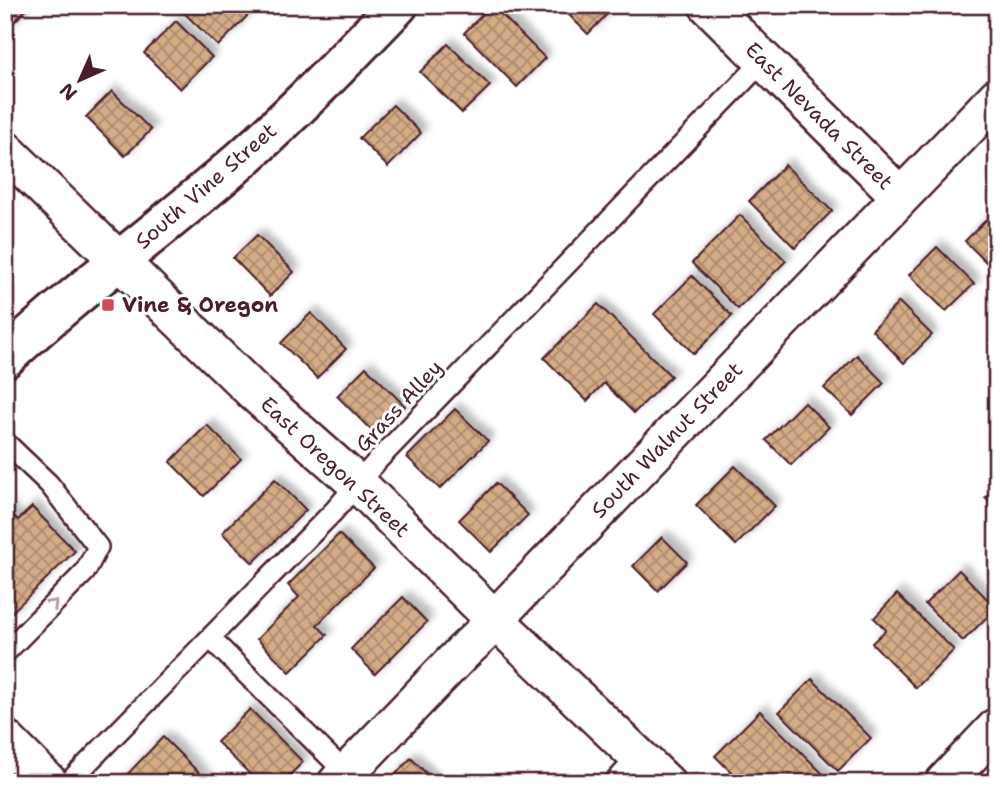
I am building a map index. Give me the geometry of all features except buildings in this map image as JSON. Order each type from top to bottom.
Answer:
[{"type":"main road","name":"South Vine Street","points":[[5,358],[243,158],[398,5]]},
{"type":"street","name":"East Nevada Street","points":[[708,5],[900,196]]},
{"type":"street","name":"South Walnut Street","points":[[346,780],[462,653],[497,620],[509,604],[997,97]]},
{"type":"street","name":"East Oregon Street","points":[[5,150],[255,393],[359,485],[497,620],[626,770],[666,783]]},
{"type":"street","points":[[944,783],[997,727]]},
{"type":"street","points":[[5,739],[49,783]]},
{"type":"lane","name":"Grass Alley","points":[[68,783],[211,639],[359,485],[378,460],[764,60]]},
{"type":"lane","points":[[5,442],[49,484],[99,547],[85,572],[5,653]]},
{"type":"lane","points":[[211,639],[346,780]]},
{"type":"place","name":"Vine & Oregon","points":[[108,305]]}]
